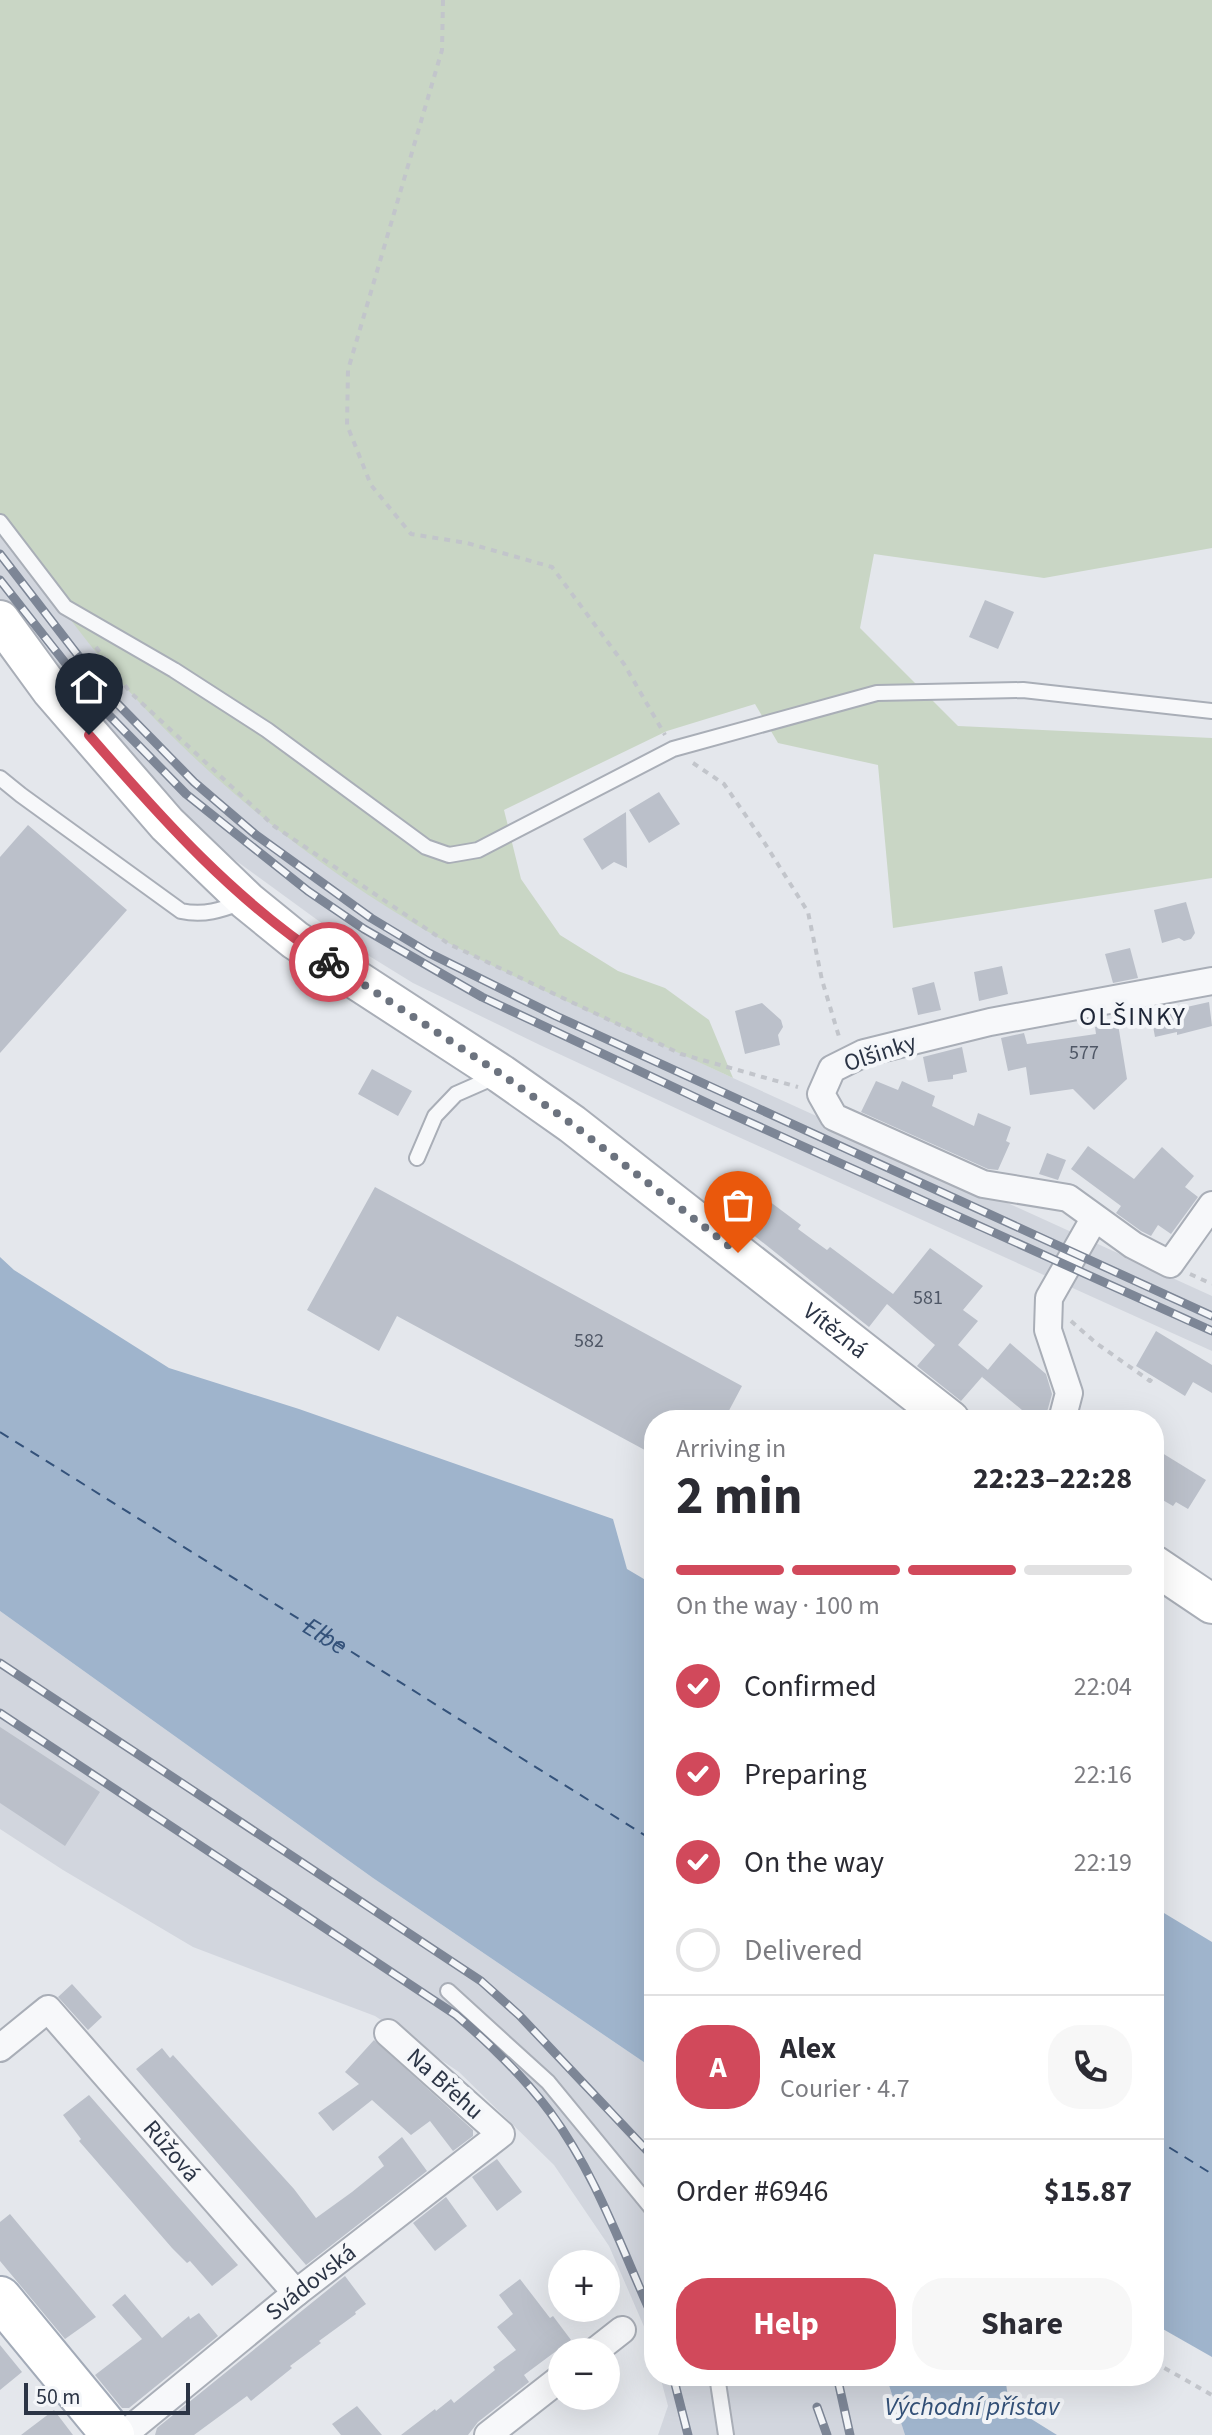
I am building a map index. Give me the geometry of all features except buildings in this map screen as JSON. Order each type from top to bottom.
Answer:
[{"type":"main road","name":"Vítězná","points":[[0,620],[51,690],[167,824],[247,901],[295,940],[501,1074],[585,1133],[937,1410]]},
{"type":"main road","points":[[1164,1572],[1212,1604]]},
{"type":"main road","points":[[0,2298],[113,2435]]},
{"type":"street","name":"Olšinky","points":[[1212,981],[990,1022],[864,1053],[832,1069],[821,1094],[834,1117],[983,1184],[1068,1198],[1133,1245],[1170,1264],[1212,1205]]},
{"type":"street","points":[[1065,1410],[1069,1393],[1048,1330],[1049,1298],[1094,1219]]},
{"type":"street","name":"Růžová","points":[[0,2048],[48,2009],[296,2293]]},
{"type":"street","name":"Na Břehu","points":[[388,2033],[501,2134]]},
{"type":"street","name":"Svádovská","points":[[123,2435],[296,2293],[501,2134]]},
{"type":"street","points":[[612,2338],[622,2330]]},
{"type":"street","points":[[488,2435],[548,2388]]},
{"type":"lane","points":[[0,522],[65,607],[174,670],[267,730],[426,847],[449,855],[478,850],[673,749],[877,693],[1023,690],[1212,711]]},
{"type":"lane","points":[[0,778],[181,911],[196,914],[217,911],[247,901]]},
{"type":"lane","points":[[417,1158],[435,1116],[456,1094],[501,1074]]},
{"type":"lane","points":[[448,1991],[548,2082],[644,2199]]},
{"type":"lane","points":[[719,2386],[726,2435]]},
{"type":"path","points":[[443,0],[442,50],[348,370],[347,425],[371,485],[411,534],[467,543],[552,567],[624,664],[673,749],[724,784],[808,912],[822,980],[846,1062]]},
{"type":"path","points":[[93,643],[130,692],[274,826],[449,944],[681,1054],[821,1094]]},
{"type":"path","points":[[1049,1313],[1056,1319],[1068,1317],[1096,1343],[1150,1381],[1153,1377]]},
{"type":"path","points":[[1164,2368],[1212,2395]]},
{"type":"shaded area","points":[[0,522],[121,681],[207,768],[267,820],[328,866],[495,966],[1212,1296],[1212,1351],[542,1046],[413,983],[353,946],[235,860],[171,806],[0,611]]},
{"type":"shaded area","points":[[0,1611],[373,1878],[644,2062],[644,2326],[620,2271],[620,2250],[611,2250],[554,2165],[459,2072],[375,2016],[193,1947],[0,1829]]},
{"type":"shaded area","points":[[663,2386],[889,2386],[905,2435],[658,2435],[668,2406]]},
{"type":"green space","points":[[0,0],[1212,0],[1212,548],[1044,578],[874,554],[860,628],[958,726],[1212,738],[1212,878],[893,928],[878,765],[778,743],[755,704],[667,731],[504,810],[521,879],[560,935],[618,971],[665,988],[709,1020],[733,1078],[548,993],[439,938],[396,913],[311,855],[229,789],[154,718],[88,643],[0,522]]},
{"type":"water","name":"Elbe","points":[[0,1257],[14,1270],[169,1368],[299,1409],[613,1519],[627,1569],[644,1579],[644,2062],[373,1878],[0,1611]]},
{"type":"water","points":[[1164,1913],[1212,1942],[1212,2357],[1164,2330]]},
{"type":"water","name":"Východní přístav","points":[[889,2386],[1006,2386],[1009,2405],[1057,2435],[905,2435]]},
{"type":"ferry route","points":[[0,1432],[644,1835]]},
{"type":"ferry route","points":[[1164,2144],[1212,2174]]},
{"type":"railway","points":[[0,554],[107,693],[194,782],[256,835],[371,918],[429,953],[556,1016],[1212,1316]]},
{"type":"railway","points":[[0,580],[96,702],[186,794],[308,891],[364,929],[482,997],[718,1108],[1212,1331]]},
{"type":"railway","points":[[0,1663],[481,1981],[519,2015],[644,2147]]},
{"type":"railway","points":[[0,1713],[456,2015],[481,2037],[529,2086],[566,2136],[607,2213],[644,2297]]},
{"type":"railway","points":[[676,2386],[688,2435]]},
{"type":"railway","points":[[839,2386],[850,2435]]},
{"type":"railway","points":[[817,2407],[827,2435]]},
{"type":"way so far","points":[[329,962],[572,1124],[738,1253]]},
{"type":"district","name":"OLŠINKY","points":[[1133,1016]]},
{"type":"route","points":[[89,735],[209,867],[295,940],[329,962]]}]
